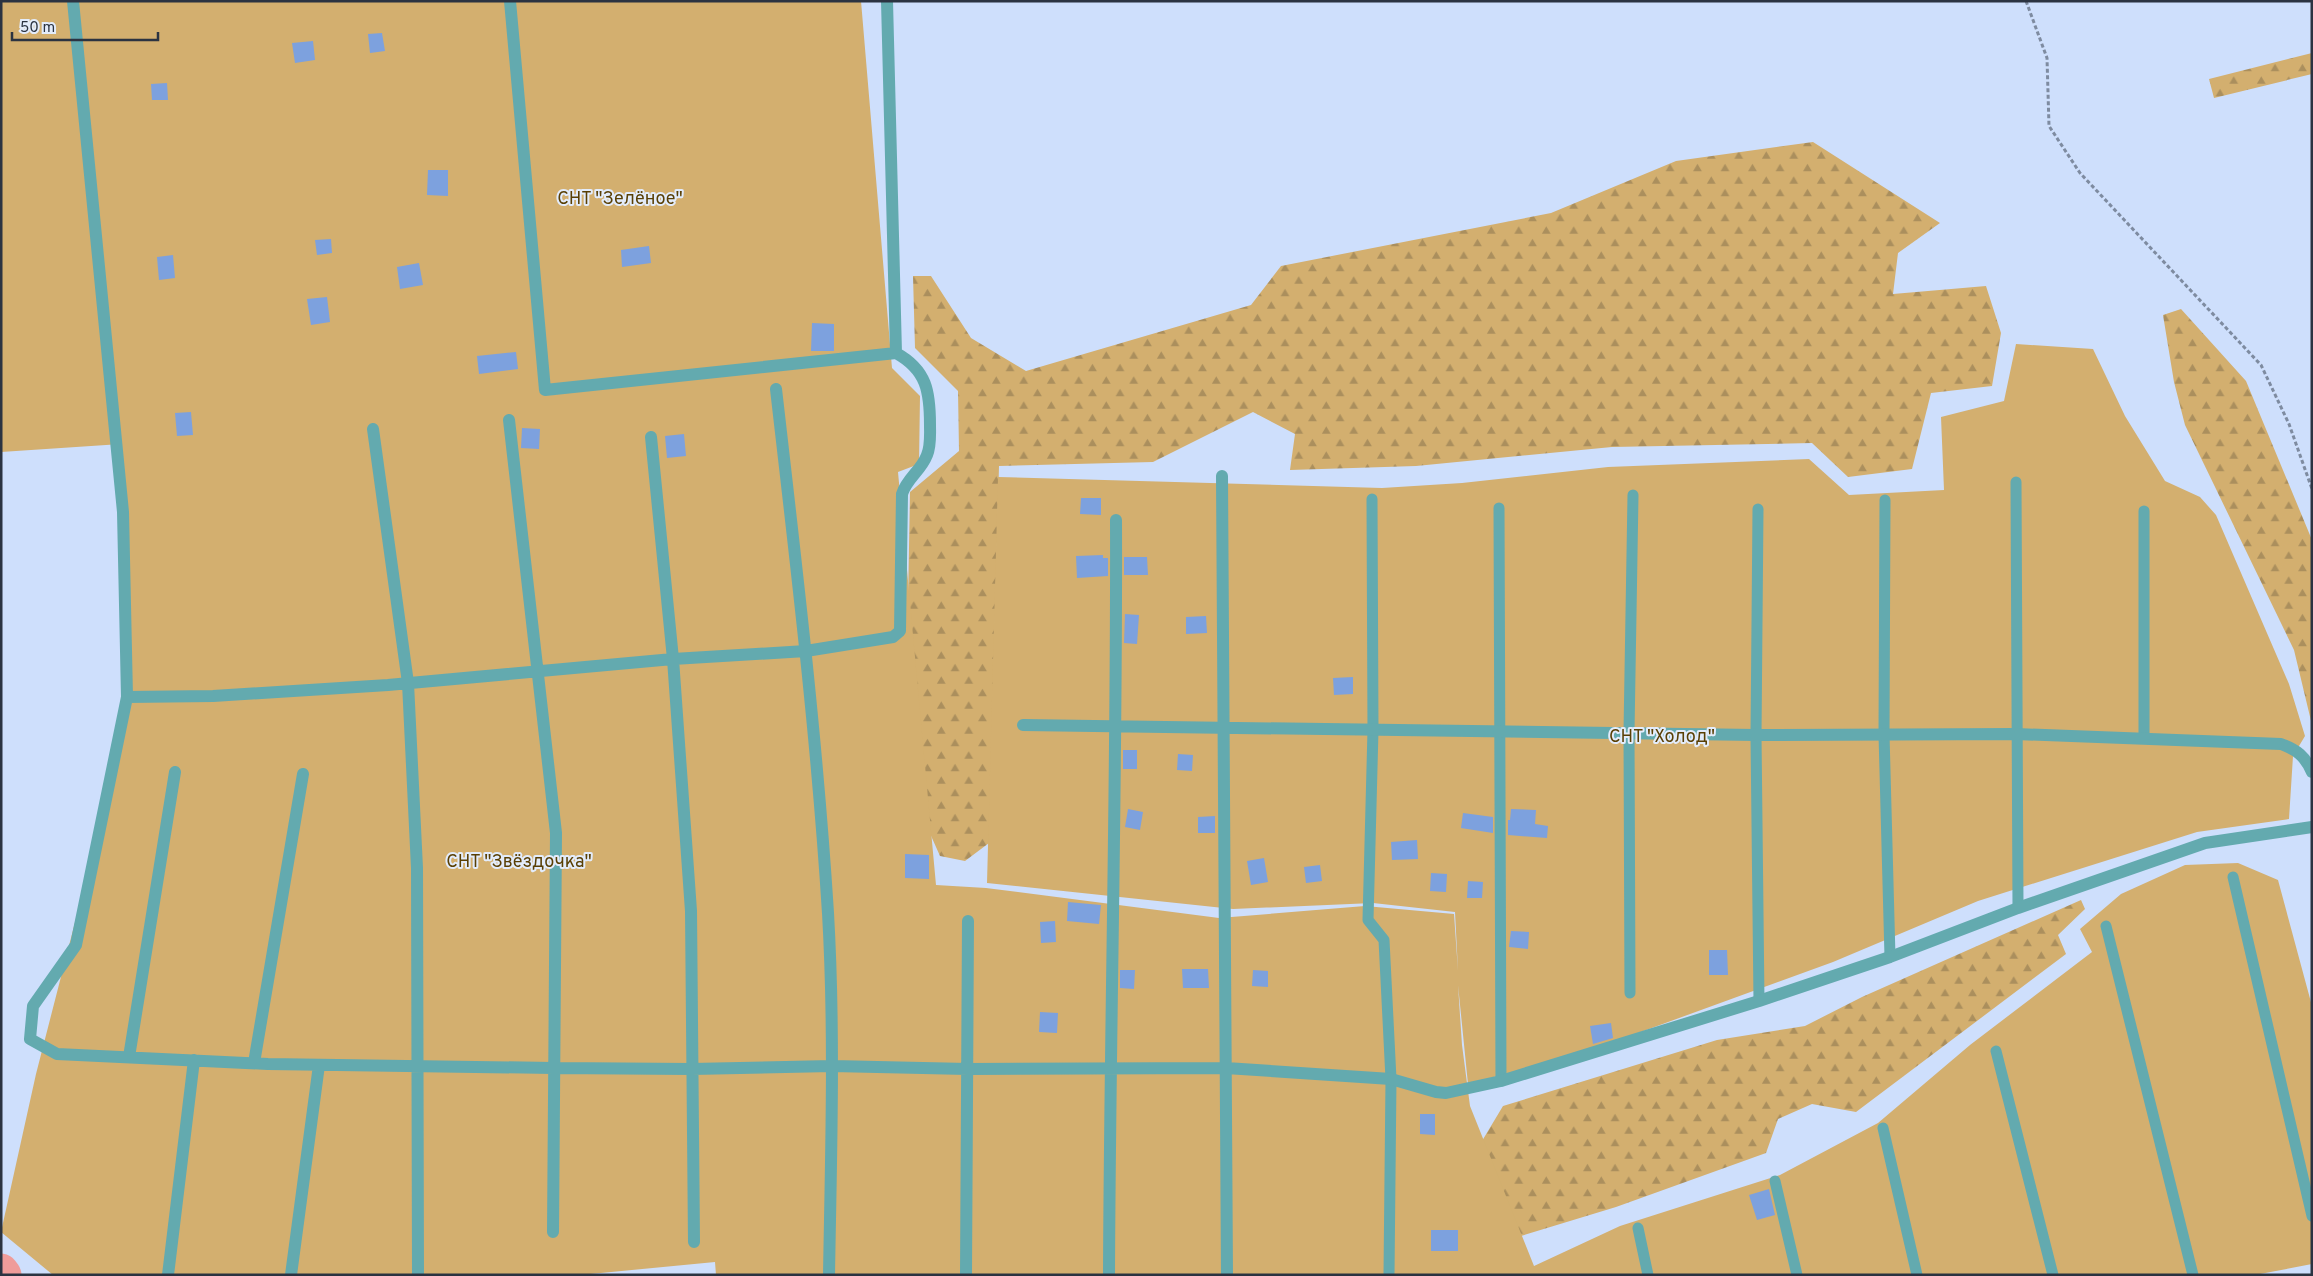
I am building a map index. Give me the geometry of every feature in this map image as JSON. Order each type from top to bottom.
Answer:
[{"type":"street","points":[[73,1],[123,512],[127,697],[76,945],[33,1006],[30,1039],[57,1054],[319,1065],[554,1068],[692,1069],[832,1066],[968,1069],[1226,1068],[1391,1079],[1446,1093],[1501,1081],[1759,1001],[1890,958],[2018,908],[2205,843],[2312,827]]},
{"type":"street","points":[[127,697],[213,696],[408,683],[673,659],[806,651],[893,637],[900,631],[902,494],[905,483],[921,466],[928,455],[930,442],[928,386],[908,360],[896,353],[546,390],[510,1]]},
{"type":"street","points":[[887,1],[896,353]]},
{"type":"street","points":[[776,389],[806,651],[828,914],[832,1066],[829,1275]]},
{"type":"street","points":[[509,420],[556,833],[553,1232]]},
{"type":"street","points":[[373,429],[408,683],[417,868],[418,1275]]},
{"type":"street","points":[[651,437],[673,659],[691,911],[694,1242]]},
{"type":"street","points":[[1222,476],[1222,726],[1227,1275]]},
{"type":"street","points":[[1109,1275],[1110,1068],[1117,726],[1116,520]]},
{"type":"street","points":[[1023,725],[1222,726],[1756,735],[2016,734],[2144,737],[2281,744],[2297,750],[2308,762],[2312,772]]},
{"type":"street","points":[[129,1058],[175,772]]},
{"type":"street","points":[[254,1063],[303,774]]},
{"type":"street","points":[[966,1275],[968,921]]},
{"type":"street","points":[[168,1275],[194,1060]]},
{"type":"street","points":[[292,1275],[319,1065]]},
{"type":"lane","points":[[2016,482],[2018,908]]},
{"type":"lane","points":[[1630,993],[1629,732],[1633,495]]},
{"type":"lane","points":[[1372,499],[1373,730],[1368,920],[1384,940],[1391,1079],[1390,1275]]},
{"type":"lane","points":[[1885,500],[1884,734],[1890,958]]},
{"type":"lane","points":[[1499,508],[1502,731],[1501,1081]]},
{"type":"lane","points":[[1758,509],[1756,735],[1759,1001]]},
{"type":"lane","points":[[2144,511],[2144,737]]},
{"type":"lane","points":[[2233,877],[2312,1216]]},
{"type":"lane","points":[[2106,926],[2192,1275]]},
{"type":"lane","points":[[1996,1051],[2053,1275]]},
{"type":"lane","points":[[1883,1128],[1917,1275]]},
{"type":"lane","points":[[1775,1182],[1797,1275]]},
{"type":"lane","points":[[1638,1228],[1648,1275]]},
{"type":"path","points":[[2026,1],[2047,58],[2050,126],[2080,173],[2261,365],[2289,424],[2312,489]]},
{"type":"green space","name":"СНТ \"Звёздочка\"","points":[[1,1],[861,1],[892,368],[920,396],[919,464],[898,472],[936,885],[986,888],[1219,918],[1365,906],[1454,914],[1458,971],[1455,912],[1373,903],[1233,909],[987,883],[998,477],[1382,488],[1462,483],[1608,467],[1809,459],[1849,495],[1944,490],[1941,417],[2004,401],[2016,344],[2093,349],[2125,416],[2165,481],[2200,497],[2216,515],[2289,684],[2305,736],[2293,756],[2289,819],[2197,832],[1978,901],[1833,962],[1583,1053],[1468,1084],[1458,985],[1462,1045],[1470,1106],[1534,1266],[1620,1226],[1780,1175],[1878,1123],[1970,1045],[2092,952],[2080,929],[2121,894],[2185,865],[2238,863],[2278,880],[2312,1006],[2312,1264],[2255,1275],[716,1275],[715,1262],[580,1275],[53,1275],[1,1232],[36,1074],[127,720],[121,444],[1,452]]},
{"type":"green space","points":[[2312,53],[2312,74],[2214,98],[2209,79]]},
{"type":"green space","points":[[1813,142],[1940,223],[1898,253],[1893,294],[1986,286],[2001,333],[1992,386],[1931,393],[1912,469],[1848,477],[1812,443],[1612,447],[1416,466],[1290,470],[1295,434],[1253,412],[1153,462],[999,466],[989,843],[965,861],[940,856],[924,820],[908,603],[910,492],[959,451],[958,391],[915,348],[913,276],[931,276],[971,338],[1026,371],[1251,305],[1281,266],[1551,213],[1676,161]]},
{"type":"green space","points":[[2181,309],[2246,381],[2312,540],[2312,725],[2294,650],[2185,425],[2174,382],[2163,315]]},
{"type":"green space","points":[[2081,900],[2085,909],[2058,935],[2066,954],[1856,1112],[1812,1104],[1778,1119],[1766,1153],[1616,1207],[1521,1236],[1482,1141],[1503,1106],[1717,1040],[1805,1026],[1862,997]]},
{"type":"building","points":[[382,33],[385,51],[370,53],[368,34]]},
{"type":"building","points":[[313,41],[315,60],[295,63],[292,43]]},
{"type":"building","points":[[167,83],[168,100],[152,100],[151,84]]},
{"type":"building","points":[[428,170],[448,170],[448,196],[427,195]]},
{"type":"building","points":[[331,239],[332,253],[317,255],[315,240]]},
{"type":"building","points":[[649,246],[651,263],[622,267],[621,250]]},
{"type":"building","points":[[173,255],[175,278],[159,280],[157,257]]},
{"type":"building","points":[[419,263],[423,285],[400,289],[397,267]]},
{"type":"building","points":[[327,297],[330,322],[311,325],[307,299]]},
{"type":"building","points":[[812,323],[834,324],[834,351],[811,351]]},
{"type":"building","points":[[516,352],[518,369],[479,374],[477,356]]},
{"type":"building","points":[[191,412],[193,435],[177,436],[175,413]]},
{"type":"building","points":[[522,428],[540,429],[539,449],[521,448]]},
{"type":"building","points":[[684,434],[686,456],[667,458],[665,436]]},
{"type":"building","points":[[1081,498],[1101,498],[1101,515],[1080,514]]},
{"type":"building","points":[[1103,555],[1103,558],[1108,558],[1108,576],[1077,578],[1076,556]]},
{"type":"building","points":[[1124,557],[1147,557],[1148,575],[1124,575]]},
{"type":"building","points":[[1125,614],[1139,615],[1137,644],[1124,643]]},
{"type":"building","points":[[1206,616],[1207,633],[1186,634],[1186,617]]},
{"type":"building","points":[[1353,677],[1353,694],[1334,695],[1333,678]]},
{"type":"building","points":[[1123,750],[1137,750],[1137,769],[1123,769]]},
{"type":"building","points":[[1178,754],[1193,755],[1192,771],[1177,770]]},
{"type":"building","points":[[1128,809],[1143,812],[1140,830],[1125,827]]},
{"type":"building","points":[[1511,809],[1536,810],[1535,824],[1548,826],[1547,838],[1508,835],[1508,820],[1510,820]]},
{"type":"building","points":[[1463,813],[1493,817],[1493,833],[1461,828]]},
{"type":"building","points":[[1215,816],[1215,833],[1198,833],[1198,817]]},
{"type":"building","points":[[1417,840],[1418,859],[1392,860],[1391,842]]},
{"type":"building","points":[[905,854],[929,855],[929,879],[905,878]]},
{"type":"building","points":[[1264,858],[1268,882],[1251,885],[1247,861]]},
{"type":"building","points":[[1320,865],[1322,881],[1306,883],[1304,867]]},
{"type":"building","points":[[1431,873],[1447,874],[1446,892],[1430,891]]},
{"type":"building","points":[[1468,881],[1483,882],[1482,898],[1467,898]]},
{"type":"building","points":[[1068,902],[1101,905],[1099,924],[1067,921]]},
{"type":"building","points":[[1055,921],[1056,942],[1041,943],[1040,922]]},
{"type":"building","points":[[1511,931],[1529,932],[1528,949],[1509,947]]},
{"type":"building","points":[[1709,950],[1727,950],[1728,975],[1709,975]]},
{"type":"building","points":[[1182,969],[1208,969],[1209,988],[1183,988]]},
{"type":"building","points":[[1120,970],[1135,970],[1134,989],[1120,988]]},
{"type":"building","points":[[1253,970],[1268,971],[1268,987],[1252,986]]},
{"type":"building","points":[[1040,1012],[1058,1013],[1057,1033],[1039,1032]]},
{"type":"building","points":[[1611,1023],[1613,1038],[1593,1044],[1590,1026]]},
{"type":"building","points":[[1420,1114],[1435,1114],[1435,1135],[1420,1134]]},
{"type":"building","points":[[1769,1189],[1775,1215],[1757,1220],[1749,1195]]},
{"type":"building","points":[[1431,1230],[1458,1230],[1458,1251],[1431,1251]]},
{"type":"waterway","points":[[1,1271],[4,1275]]},
{"type":"park label","name":"СНТ \"Зелёное\"","points":[[620,198]]},
{"type":"park label","name":"СНТ \"Холод\"","points":[[1662,736]]}]
